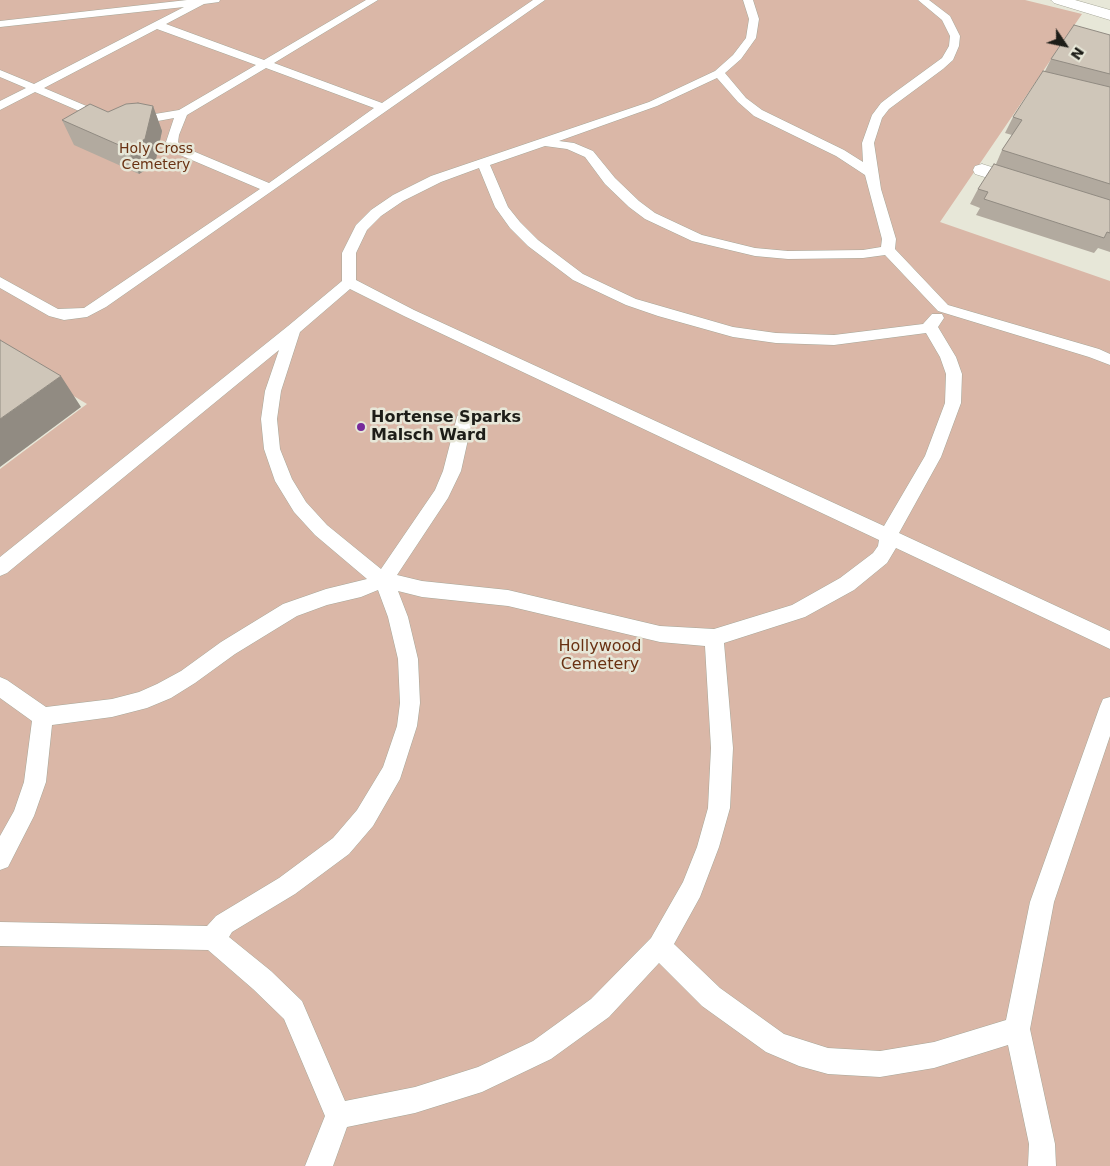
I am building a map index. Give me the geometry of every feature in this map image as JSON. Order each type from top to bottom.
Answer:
[{"type":"main road","points":[[1059,0],[1110,15]]},
{"type":"main road","points":[[982,170],[1037,188]]},
{"type":"lane","points":[[0,24],[215,0]]},
{"type":"lane","points":[[0,73],[107,119],[141,121],[182,113],[372,0]]},
{"type":"lane","points":[[0,282],[54,313],[69,315],[87,312],[270,188],[383,107],[540,0]]},
{"type":"lane","points":[[0,568],[293,330],[349,282],[349,253],[361,228],[367,221],[410,191],[436,179],[654,104],[719,73],[737,57],[751,38],[754,19],[748,0]]},
{"type":"lane","points":[[923,0],[938,10],[952,27],[955,36],[952,53],[939,68],[898,95],[885,106],[876,118],[868,143],[871,172],[889,239],[888,250],[943,308],[1094,353],[1110,360]]},
{"type":"lane","points":[[0,106],[201,2]]},
{"type":"lane","points":[[157,24],[383,107]]},
{"type":"lane","points":[[719,73],[742,100],[758,113],[827,146],[871,172]]},
{"type":"lane","points":[[182,113],[172,142],[177,149],[270,188]]},
{"type":"lane","points":[[597,124],[592,131],[588,146],[589,154],[610,182],[650,216],[697,238],[755,252],[788,255],[863,254],[888,250]]},
{"type":"lane","points":[[542,142],[570,146],[589,154]]},
{"type":"lane","points":[[827,146],[844,149],[868,143]]},
{"type":"lane","points":[[483,162],[488,178],[502,207],[533,243],[578,277],[631,302],[696,323],[733,332],[776,338],[834,340],[883,335],[930,327],[943,308]]},
{"type":"lane","points":[[349,282],[409,313],[1110,640]]},
{"type":"lane","points":[[293,330],[271,400],[269,419],[272,449],[284,481],[305,513],[321,530],[365,568],[384,580],[422,589],[508,598],[660,634],[714,638],[798,611],[827,596],[859,576],[880,558],[887,548],[888,536],[933,457],[953,403],[954,374],[948,357],[930,327]]},
{"type":"lane","points":[[1094,353],[1110,348]]},
{"type":"lane","points":[[0,686],[44,717],[62,713],[112,708],[140,701],[164,691],[188,677],[228,648],[290,610],[326,597],[361,590],[384,580],[442,493],[452,471],[465,417]]},
{"type":"lane","points":[[212,938],[224,924],[287,886],[341,846],[365,818],[392,772],[407,726],[410,703],[406,650],[398,617],[384,580]]},
{"type":"lane","points":[[338,1116],[416,1100],[474,1082],[542,1050],[600,1008],[659,946],[692,889],[708,847],[719,808],[722,748],[714,638]]},
{"type":"lane","points":[[1042,1166],[1042,1144],[1017,1029],[1042,902],[1110,706]]},
{"type":"lane","points":[[0,859],[23,816],[35,782],[44,717]]},
{"type":"lane","points":[[0,934],[212,938],[262,980],[293,1010],[338,1116],[319,1166]]},
{"type":"lane","points":[[659,946],[712,997],[775,1043],[799,1053],[828,1061],[880,1064],[925,1057],[1017,1029]]},
{"type":"green space","name":"Hollywood Cemetery","points":[[0,0],[1025,0],[1082,14],[940,222],[1110,281],[1110,1166],[0,1166],[0,469],[87,404],[0,352]]},
{"type":"building","points":[[1074,25],[1110,35],[1110,74],[1051,59]]},
{"type":"building","points":[[1043,71],[1110,87],[1110,184],[1002,150],[1022,120],[1013,117]]},
{"type":"building","points":[[138,103],[153,106],[145,139],[128,149],[62,120],[90,104],[108,112],[126,104]]},
{"type":"building","points":[[994,164],[1110,200],[1110,233],[1107,232],[1104,238],[984,199],[988,192],[978,189]]},
{"type":"building","points":[[0,340],[61,376],[0,419]]},
{"type":"place","name":"Hortense Sparks Malsch Ward","points":[[361,427]]},
{"type":"park label","name":"Holy Cross Cemetery","points":[[156,158]]}]
